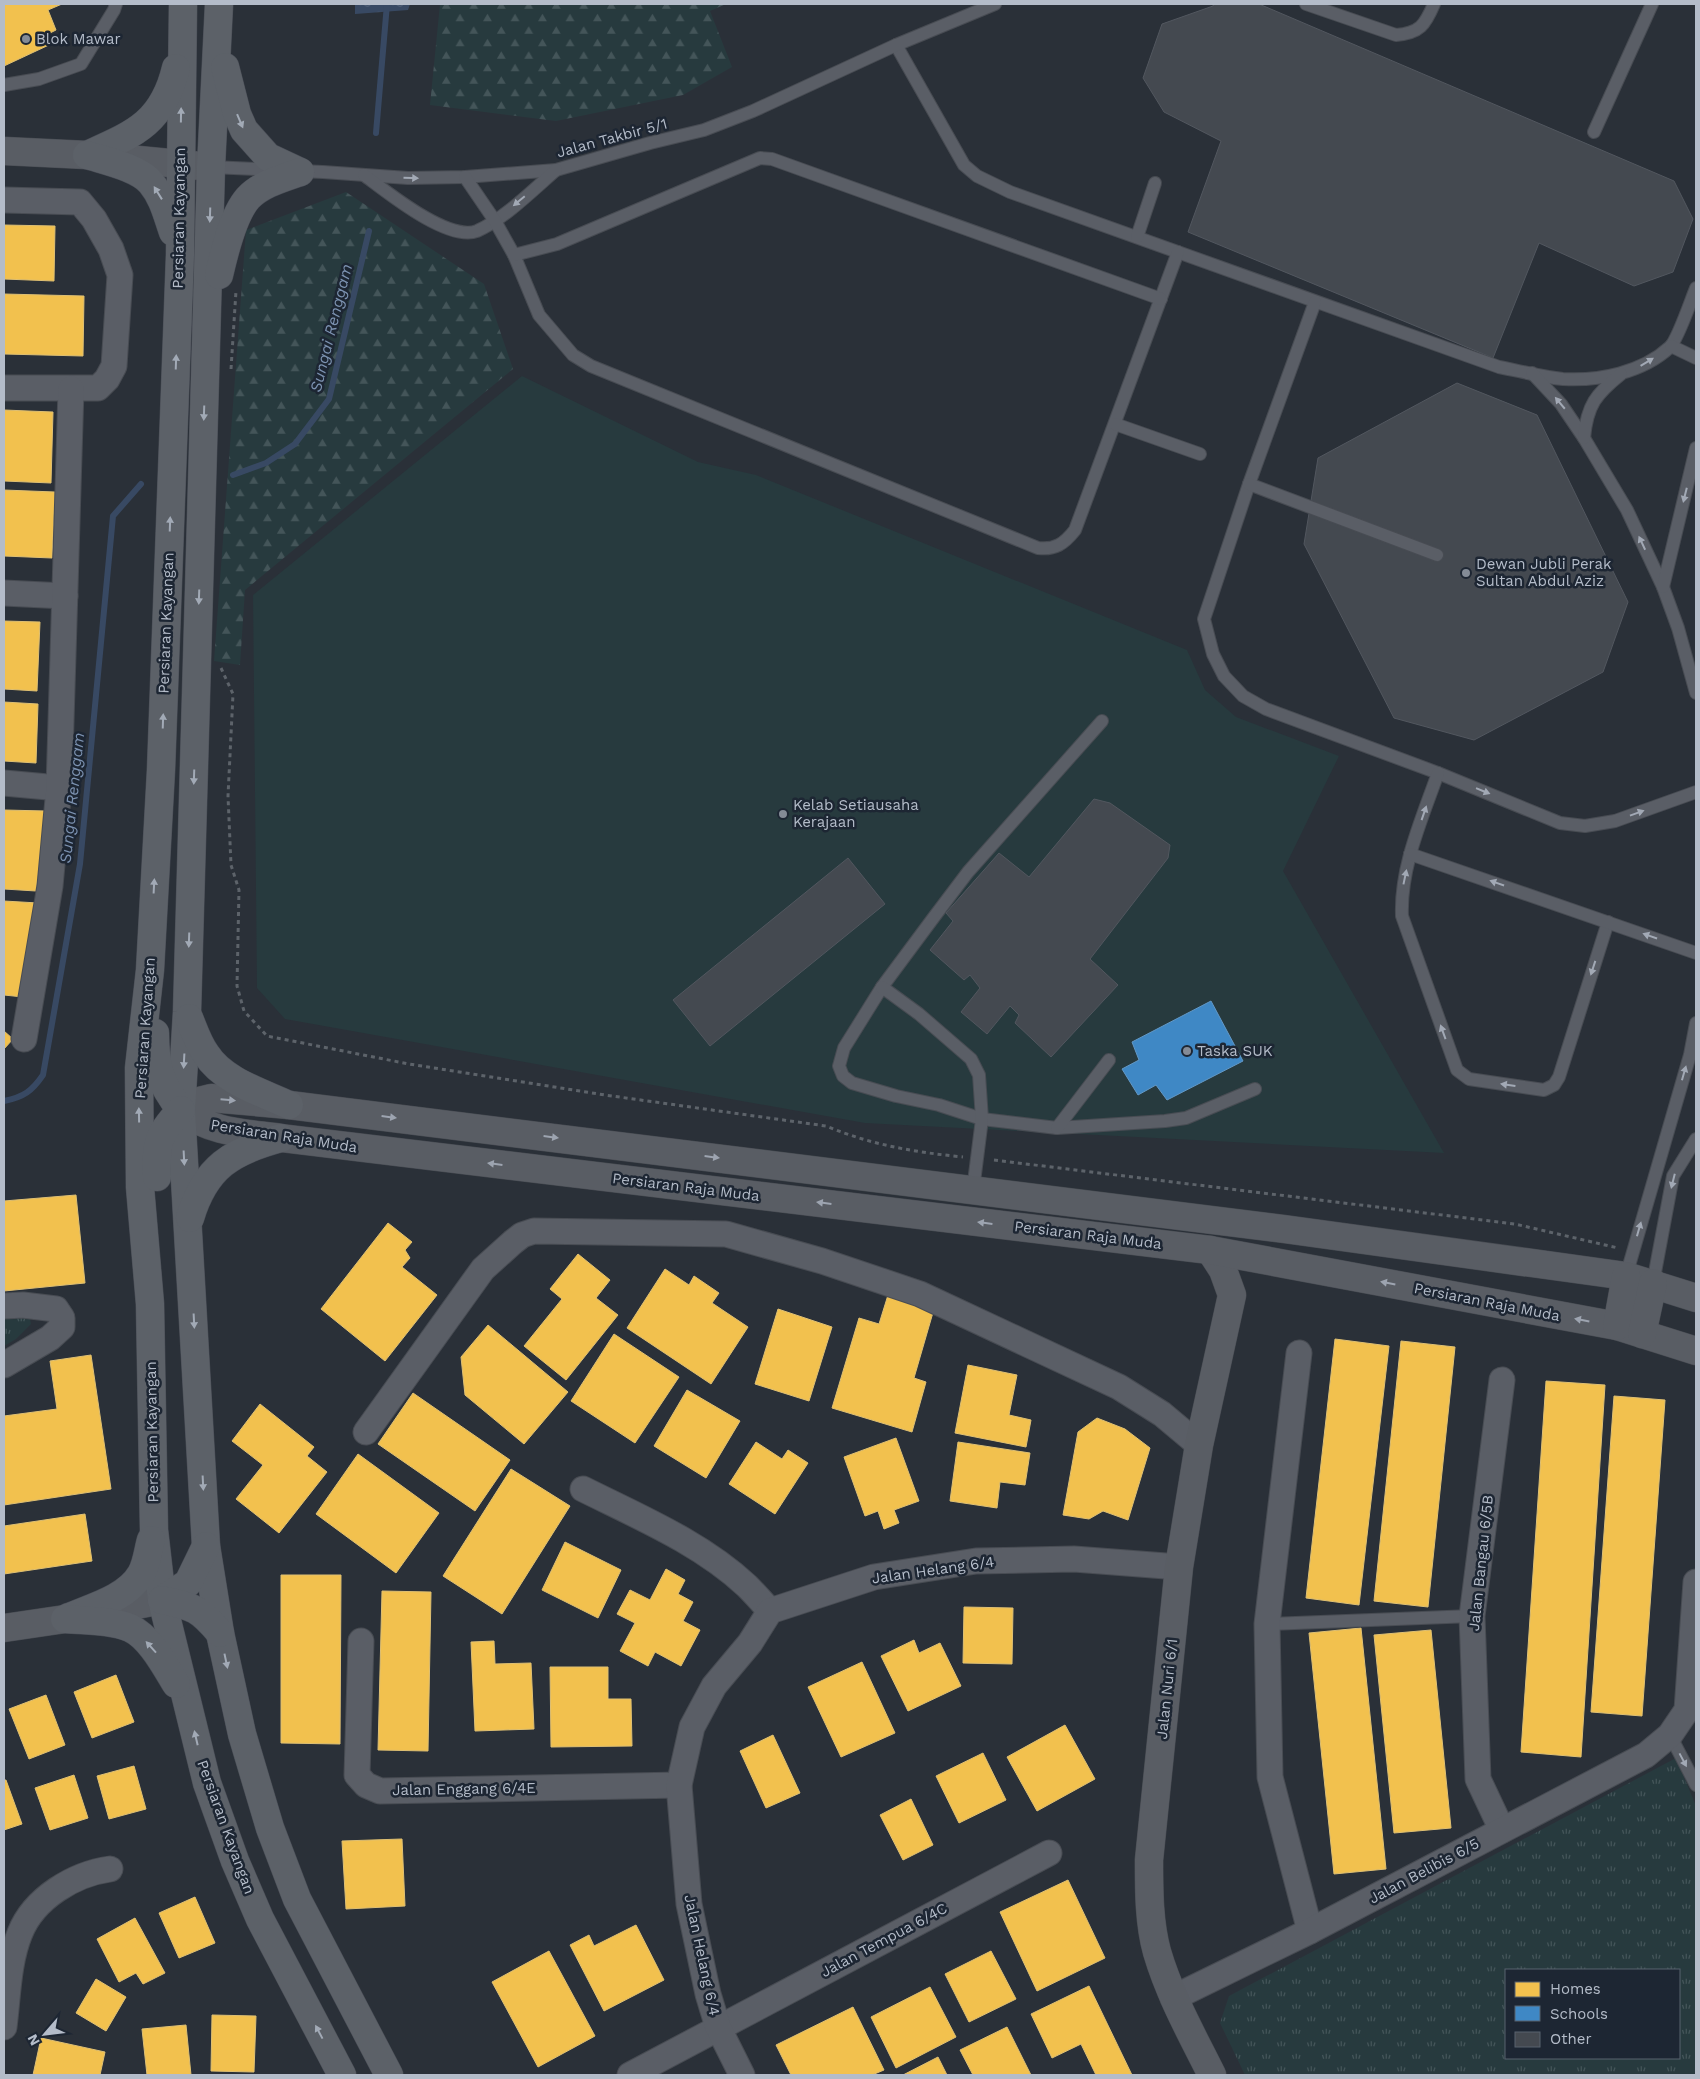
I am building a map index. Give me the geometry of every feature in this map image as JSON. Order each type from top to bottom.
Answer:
[{"type":"main road","name":"Persiaran Kayangan","points":[[184,4],[180,255],[161,770],[150,970],[139,1068],[140,1187],[150,1304],[154,1530],[162,1600],[207,1783],[242,1877],[260,1919],[342,2075]]},
{"type":"main road","name":"Persiaran Kayangan","points":[[219,4],[212,167],[187,1012],[182,1110],[206,1546],[220,1633],[242,1734],[270,1828],[297,1899],[389,2075]]},
{"type":"main road","points":[[87,155],[134,134],[154,116],[173,82],[182,40]]},
{"type":"main road","points":[[218,40],[237,114],[244,130],[268,157],[300,172]]},
{"type":"main road","points":[[4,151],[87,155],[212,167]]},
{"type":"main road","points":[[87,155],[128,168],[150,181],[163,202],[180,255]]},
{"type":"main road","points":[[207,328],[230,235],[248,198],[269,183],[300,172]]},
{"type":"main road","points":[[150,970],[155,1059],[161,1081],[182,1110],[169,1122],[160,1137],[157,1150],[159,1258],[150,1304]]},
{"type":"main road","points":[[187,1012],[205,1054],[216,1068],[289,1105]]},
{"type":"main road","name":"Persiaran Raja Muda","points":[[1696,1298],[1652,1283],[1629,1263],[1284,1228],[289,1105],[212,1098],[195,1102],[182,1110],[210,1127],[281,1138],[1210,1250],[1617,1326],[1696,1351]]},
{"type":"main road","points":[[188,1224],[196,1196],[215,1170],[235,1155],[252,1146],[281,1138]]},
{"type":"main road","points":[[1210,1250],[1223,1270],[1232,1295],[1253,1275],[1273,1262]]},
{"type":"main road","points":[[1617,1326],[1629,1263]]},
{"type":"main road","points":[[1642,1334],[1652,1283]]},
{"type":"main road","name":"Jalan Nuri 6/1","points":[[1212,2075],[1173,1998],[1157,1951],[1150,1903],[1149,1860],[1179,1567],[1199,1445],[1232,1295]]},
{"type":"main road","points":[[65,1619],[105,1603],[128,1589],[142,1573],[154,1530]]},
{"type":"main road","points":[[4,1628],[65,1619],[162,1600],[188,1583],[206,1546]]},
{"type":"main road","points":[[162,1600],[192,1606],[204,1614],[220,1633]]},
{"type":"main road","points":[[65,1619],[108,1623],[131,1628],[158,1654],[188,1702]]},
{"type":"street","points":[[4,200],[80,202],[94,219],[111,249],[120,275],[114,366],[107,379],[98,388],[4,388]]},
{"type":"street","points":[[24,1039],[50,886],[60,788],[71,389]]},
{"type":"street","points":[[4,594],[65,596]]},
{"type":"street","points":[[4,783],[60,788]]},
{"type":"street","points":[[366,1432],[483,1269],[522,1235],[534,1232],[726,1234],[822,1261],[920,1294],[1119,1387],[1162,1414],[1199,1445]]},
{"type":"street","points":[[4,1306],[22,1305],[56,1309],[62,1318],[62,1328],[50,1338],[4,1365]]},
{"type":"street","points":[[1299,1353],[1267,1624],[1270,1777],[1310,1931]]},
{"type":"street","name":"Jalan Bangau 6/5B","points":[[1502,1380],[1472,1616],[1478,1779],[1502,1830]]},
{"type":"street","points":[[583,1488],[663,1529],[712,1559],[747,1586],[770,1611]]},
{"type":"street","name":"Jalan Helang 6/4","points":[[742,2075],[718,2027],[708,1994],[689,1904],[679,1785],[692,1727],[714,1686],[750,1643],[770,1611],[874,1577],[976,1561],[1074,1559],[1179,1567]]},
{"type":"street","name":"Jalan Belibis 6/5","points":[[1173,1998],[1310,1931],[1646,1755],[1670,1735],[1687,1710],[1696,1582]]},
{"type":"street","name":"Jalan Enggang 6/4E","points":[[360,1641],[357,1775],[366,1785],[380,1791],[679,1785]]},
{"type":"street","name":"Jalan Tempua 6/4C","points":[[630,2075],[1049,1853]]},
{"type":"street","points":[[4,2027],[12,1959],[20,1932],[38,1905],[56,1890],[76,1878],[94,1871],[110,1869]]},
{"type":"lane","points":[[4,85],[39,80],[81,64],[116,4]]},
{"type":"lane","name":"Jalan Takbir 5/1","points":[[212,167],[408,178],[465,178],[556,170],[650,143],[704,130],[753,111],[896,45],[995,4]]},
{"type":"lane","points":[[1306,4],[1396,36],[1418,30],[1428,18],[1434,4]]},
{"type":"lane","points":[[1594,132],[1652,4]]},
{"type":"lane","points":[[896,45],[964,165],[977,176],[1010,192],[1499,367],[1560,378],[1580,379],[1622,373],[1635,369],[1671,346],[1696,288]]},
{"type":"lane","points":[[514,255],[557,244],[760,158],[772,159],[1161,299]]},
{"type":"lane","points":[[363,174],[435,223],[455,232],[476,232],[495,221],[556,170]]},
{"type":"lane","points":[[465,178],[495,221],[514,255],[539,315],[573,355],[590,366],[1038,548],[1048,549],[1058,546],[1066,541],[1075,530],[1178,252]]},
{"type":"lane","points":[[1137,237],[1155,183]]},
{"type":"lane","points":[[1315,302],[1249,484],[1204,619],[1213,654],[1224,676],[1244,696],[1266,709],[1438,773],[1560,823],[1585,826],[1615,821],[1696,792]]},
{"type":"lane","points":[[1671,346],[1696,358]]},
{"type":"lane","points":[[1532,373],[1562,404],[1627,510],[1663,587],[1678,628],[1696,693]]},
{"type":"lane","points":[[1584,438],[1586,418],[1594,399],[1602,389],[1622,373]]},
{"type":"lane","points":[[1115,424],[1200,454]]},
{"type":"lane","points":[[1663,587],[1696,448]]},
{"type":"lane","points":[[1249,484],[1438,555]]},
{"type":"lane","points":[[1102,720],[968,872],[882,987],[844,1048],[839,1066],[843,1076],[852,1083],[896,1096],[939,1105],[982,1120],[1057,1128],[1186,1118],[1255,1090]]},
{"type":"lane","points":[[1438,773],[1410,854],[1401,897],[1402,916],[1456,1070],[1469,1080],[1544,1090],[1554,1085],[1559,1077],[1608,922]]},
{"type":"lane","points":[[1410,854],[1696,953]]},
{"type":"lane","points":[[882,987],[919,1014],[971,1059],[979,1075],[982,1120],[973,1190]]},
{"type":"lane","points":[[1629,1263],[1690,1055],[1696,1023]]},
{"type":"lane","points":[[1057,1128],[1109,1060]]},
{"type":"lane","points":[[1652,1283],[1673,1176],[1696,1139]]},
{"type":"lane","points":[[1267,1624],[1472,1616]]},
{"type":"lane","points":[[1670,1735],[1696,1785]]},
{"type":"path","points":[[231,377],[236,288]]},
{"type":"path","points":[[218,660],[233,694],[228,796],[231,865],[239,890],[237,986],[244,1011],[267,1036],[409,1064],[826,1126],[857,1139],[918,1153],[978,1158],[1515,1224],[1629,1263]]},
{"type":"green space","points":[[440,4],[726,4],[710,11],[732,67],[683,95],[556,121],[430,105]]},
{"type":"green space","points":[[346,192],[484,284],[513,369],[245,590],[240,665],[214,661],[246,230]]},
{"type":"green space","name":"Kelab Setiausaha Kerajaan","points":[[522,376],[698,462],[756,475],[1187,650],[1205,690],[1236,717],[1339,756],[1283,871],[1444,1153],[865,1123],[285,1019],[257,988],[253,595]]},
{"type":"green space","points":[[4,1313],[29,1314],[31,1324],[16,1339],[4,1346]]},
{"type":"green space","points":[[1676,1758],[1696,1806],[1696,2075],[1245,2075],[1220,2023],[1229,1996]]},
{"type":"water","points":[[355,4],[410,4],[408,10],[355,14]]},
{"type":"building: Homes","name":"Blok Mawar","points":[[4,4],[62,4],[48,10],[56,30],[46,35],[51,44],[4,66]]},
{"type":"building: Homes","points":[[4,225],[55,226],[54,281],[4,279]]},
{"type":"building: Homes","points":[[4,294],[84,296],[83,356],[4,354]]},
{"type":"building: Homes","points":[[4,410],[53,412],[51,483],[4,481]]},
{"type":"building: Homes","points":[[4,490],[55,492],[52,558],[4,556]]},
{"type":"building: Homes","points":[[4,621],[40,622],[37,691],[4,689]]},
{"type":"building: Homes","points":[[4,702],[38,704],[36,763],[4,761]]},
{"type":"building: Homes","points":[[4,810],[46,811],[36,891],[4,889]]},
{"type":"building: Homes","points":[[4,901],[38,903],[23,997],[4,995]]},
{"type":"building: Homes","points":[[4,1031],[13,1039],[4,1049]]},
{"type":"building: Homes","points":[[76,1195],[85,1283],[4,1291],[4,1201]]},
{"type":"building: Homes","points":[[388,1223],[412,1242],[405,1250],[410,1258],[402,1267],[437,1295],[385,1361],[321,1309]]},
{"type":"building: Homes","points":[[578,1254],[610,1280],[596,1298],[618,1315],[566,1380],[524,1346],[562,1299],[550,1289]]},
{"type":"building: Homes","points":[[665,1269],[689,1285],[694,1276],[719,1293],[712,1303],[748,1327],[711,1384],[627,1328]]},
{"type":"building: Homes","points":[[888,1295],[934,1309],[914,1378],[926,1382],[912,1432],[832,1408],[859,1318],[879,1324]]},
{"type":"building: Homes","points":[[778,1309],[832,1327],[809,1401],[755,1384]]},
{"type":"building: Homes","points":[[488,1325],[568,1392],[524,1444],[465,1395],[461,1357]]},
{"type":"building: Homes","points":[[614,1334],[679,1377],[635,1443],[571,1401]]},
{"type":"building: Homes","points":[[1335,1339],[1389,1346],[1359,1605],[1306,1598]]},
{"type":"building: Homes","points":[[1401,1341],[1455,1347],[1428,1607],[1374,1601]]},
{"type":"building: Homes","points":[[91,1355],[111,1489],[4,1505],[4,1416],[57,1409],[50,1361]]},
{"type":"building: Homes","points":[[968,1365],[1017,1375],[1009,1415],[1031,1420],[1026,1447],[955,1433]]},
{"type":"building: Homes","points":[[1546,1381],[1605,1385],[1581,1757],[1521,1752]]},
{"type":"building: Homes","points":[[687,1390],[740,1421],[706,1478],[654,1446]]},
{"type":"building: Homes","points":[[413,1393],[510,1460],[475,1511],[378,1444]]},
{"type":"building: Homes","points":[[1614,1396],[1665,1400],[1642,1716],[1591,1712]]},
{"type":"building: Homes","points":[[260,1404],[314,1447],[307,1456],[327,1472],[279,1533],[236,1499],[263,1465],[232,1441]]},
{"type":"building: Homes","points":[[1097,1418],[1125,1429],[1150,1448],[1128,1520],[1103,1511],[1089,1519],[1063,1515],[1078,1432]]},
{"type":"building: Homes","points":[[896,1438],[919,1501],[894,1510],[899,1523],[884,1529],[878,1511],[865,1516],[844,1457]]},
{"type":"building: Homes","points":[[756,1442],[782,1459],[788,1450],[808,1463],[775,1514],[729,1484]]},
{"type":"building: Homes","points":[[958,1442],[1030,1453],[1025,1485],[1000,1482],[997,1508],[950,1501]]},
{"type":"building: Homes","points":[[358,1454],[439,1513],[396,1573],[316,1514]]},
{"type":"building: Homes","points":[[511,1469],[570,1506],[502,1614],[443,1576]]},
{"type":"building: Homes","points":[[85,1514],[92,1561],[4,1574],[4,1526]]},
{"type":"building: Homes","points":[[565,1542],[621,1570],[598,1618],[542,1590]]},
{"type":"building: Homes","points":[[666,1569],[685,1580],[678,1594],[693,1602],[683,1621],[700,1630],[681,1666],[655,1652],[648,1666],[620,1651],[635,1623],[617,1614],[630,1590],[650,1600]]},
{"type":"building: Homes","points":[[281,1575],[341,1575],[340,1744],[281,1743]]},
{"type":"building: Homes","points":[[382,1591],[431,1592],[428,1751],[378,1750]]},
{"type":"building: Homes","points":[[964,1607],[1013,1608],[1012,1664],[963,1663]]},
{"type":"building: Homes","points":[[1361,1628],[1386,1869],[1334,1874],[1309,1633]]},
{"type":"building: Homes","points":[[1431,1630],[1451,1828],[1394,1833],[1374,1635]]},
{"type":"building: Homes","points":[[914,1640],[919,1653],[940,1643],[961,1686],[908,1711],[881,1656]]},
{"type":"building: Homes","points":[[494,1641],[495,1664],[531,1663],[534,1729],[475,1731],[471,1642]]},
{"type":"building: Homes","points":[[862,1662],[895,1733],[841,1757],[808,1687]]},
{"type":"building: Homes","points":[[550,1667],[608,1667],[608,1699],[631,1699],[632,1746],[551,1747]]},
{"type":"building: Homes","points":[[116,1675],[134,1722],[92,1738],[74,1692]]},
{"type":"building: Homes","points":[[46,1695],[65,1745],[29,1759],[9,1709]]},
{"type":"building: Homes","points":[[1065,1725],[1095,1779],[1037,1811],[1007,1757]]},
{"type":"building: Homes","points":[[773,1735],[800,1793],[766,1808],[740,1751]]},
{"type":"building: Homes","points":[[983,1753],[1006,1800],[959,1823],[936,1776]]},
{"type":"building: Homes","points":[[134,1766],[146,1809],[109,1819],[97,1776]]},
{"type":"building: Homes","points":[[74,1775],[88,1818],[50,1830],[35,1788]]},
{"type":"building: Homes","points":[[4,1780],[6,1780],[22,1824],[4,1830]]},
{"type":"building: Homes","points":[[911,1799],[933,1845],[903,1860],[880,1815]]},
{"type":"building: Homes","points":[[402,1839],[405,1906],[346,1909],[342,1841]]},
{"type":"building: Homes","points":[[1068,1880],[1105,1958],[1037,1991],[1000,1912]]},
{"type":"building: Homes","points":[[195,1897],[215,1943],[179,1958],[159,1913]]},
{"type":"building: Homes","points":[[135,1918],[165,1973],[143,1984],[136,1973],[119,1982],[97,1939]]},
{"type":"building: Homes","points":[[636,1925],[664,1980],[604,2011],[570,1945],[589,1935],[594,1946]]},
{"type":"building: Homes","points":[[549,1951],[595,2036],[538,2067],[492,1982]]},
{"type":"building: Homes","points":[[991,1951],[1016,1999],[969,2022],[945,1974]]},
{"type":"building: Homes","points":[[96,1979],[126,1997],[106,2031],[76,2013]]},
{"type":"building: Homes","points":[[1089,1986],[1132,2075],[1096,2075],[1081,2044],[1052,2058],[1031,2014]]},
{"type":"building: Homes","points":[[930,1987],[956,2037],[896,2068],[871,2017]]},
{"type":"building: Homes","points":[[853,2007],[884,2070],[872,2075],[791,2075],[776,2045]]},
{"type":"building: Homes","points":[[212,2015],[256,2016],[254,2072],[211,2071]]},
{"type":"building: Homes","points":[[186,2025],[191,2075],[147,2075],[142,2029]]},
{"type":"building: Homes","points":[[1007,2027],[1031,2075],[973,2075],[960,2050]]},
{"type":"building: Homes","points":[[41,2038],[105,2052],[100,2075],[33,2075]]},
{"type":"building: Homes","points":[[938,2057],[947,2075],[903,2075]]},
{"type":"building: Schools","name":"Taska SUK","points":[[1211,1001],[1243,1061],[1167,1100],[1156,1085],[1138,1095],[1122,1069],[1139,1060],[1132,1042]]},
{"type":"building: Other","points":[[1214,4],[1259,4],[1674,181],[1693,219],[1673,272],[1634,286],[1539,243],[1493,358],[1188,232],[1221,141],[1164,112],[1143,78],[1162,24],[1213,6]]},
{"type":"building: Other","name":"Dewan Jubli Perak Sultan Abdul Aziz","points":[[1457,383],[1537,415],[1628,602],[1603,672],[1474,740],[1394,718],[1304,544],[1318,458]]},
{"type":"building: Other","points":[[1094,799],[1110,803],[1170,845],[1168,858],[1090,959],[1118,985],[1051,1057],[1015,1023],[1019,1015],[1010,1006],[987,1034],[961,1012],[980,988],[970,975],[964,980],[930,950],[953,921],[946,913],[999,853],[1029,877]]},
{"type":"building: Other","points":[[848,858],[885,904],[710,1046],[673,1000]]},
{"type":"waterway","name":"Sungai Renggam","points":[[376,133],[387,4]]},
{"type":"waterway","name":"Sungai Renggam","points":[[233,475],[266,463],[295,444],[329,399],[369,231]]},
{"type":"waterway","name":"Sungai Renggam","points":[[4,1101],[17,1098],[27,1092],[43,1075],[80,864],[113,516],[141,484]]},
{"type":"place","name":"Blok Mawar","points":[[26,39]]},
{"type":"place","name":"Dewan Jubli Perak Sultan Abdul Aziz","points":[[1466,573]]},
{"type":"place","name":"Kelab Setiausaha Kerajaan","points":[[783,814]]},
{"type":"place","name":"Taska SUK","points":[[1187,1051]]}]
